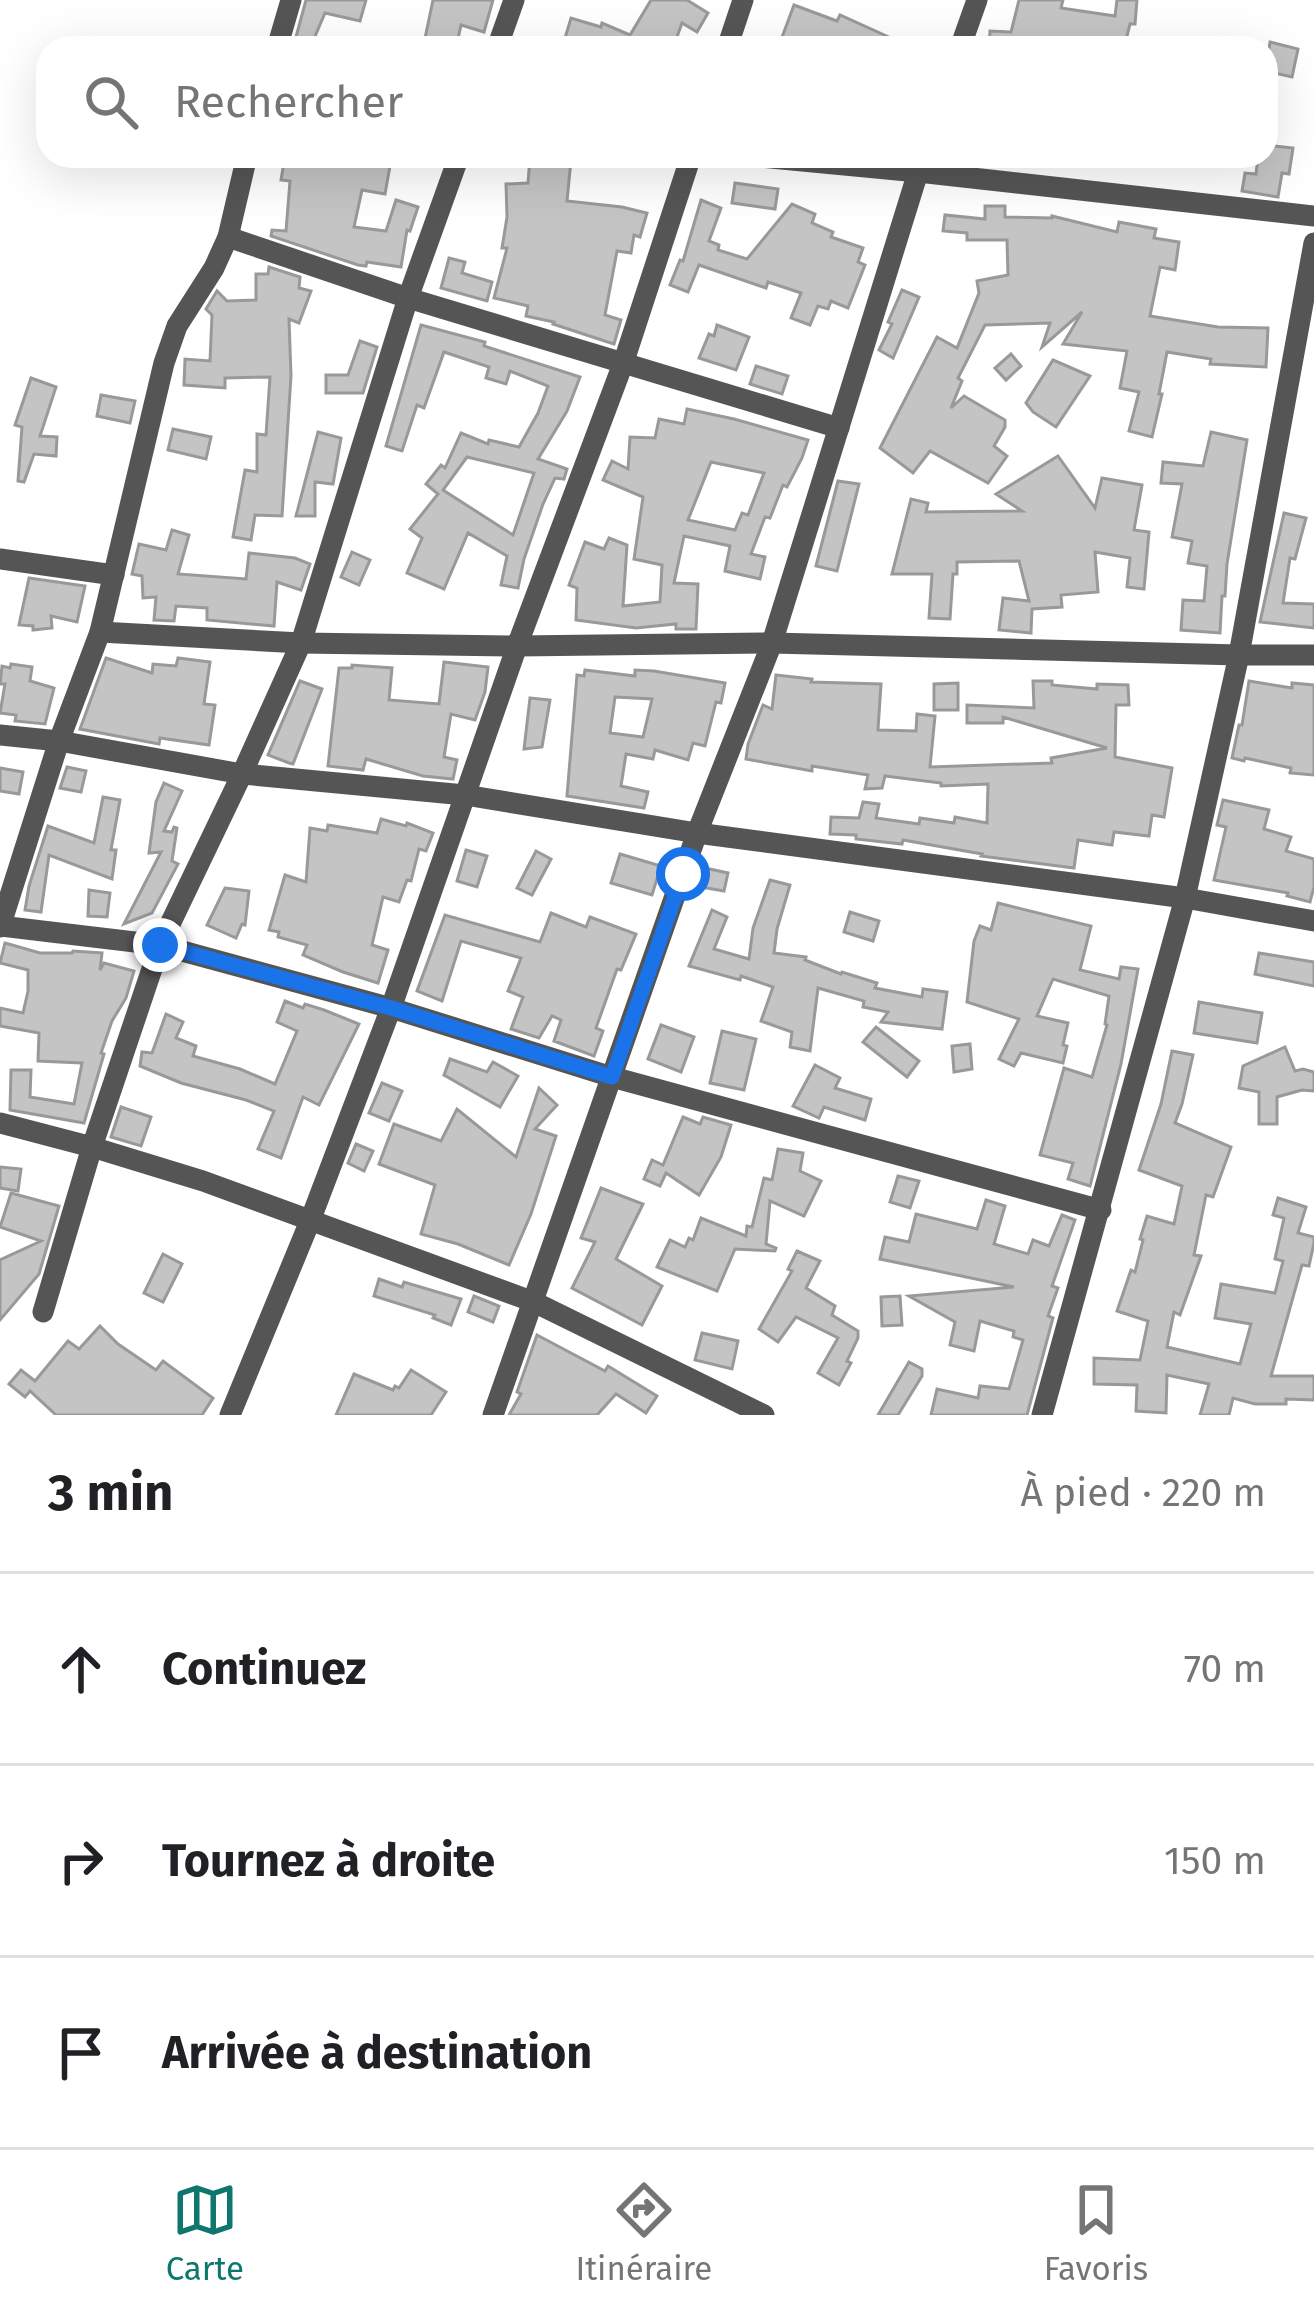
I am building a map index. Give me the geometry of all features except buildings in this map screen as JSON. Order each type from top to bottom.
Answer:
[{"type":"street","points":[[280,36],[291,0]]},
{"type":"street","points":[[501,36],[514,0]]},
{"type":"street","points":[[731,36],[743,0]]},
{"type":"street","points":[[964,36],[977,0]]},
{"type":"street","points":[[244,168],[228,237],[177,326],[164,363],[100,632],[58,742],[0,926],[160,945],[391,1008],[612,1077],[1101,1210]]},
{"type":"street","points":[[43,1312],[160,945],[301,643],[408,298],[455,168]]},
{"type":"street","points":[[230,1415],[391,1008],[624,361],[688,168]]},
{"type":"street","points":[[493,1415],[697,833],[772,643],[920,168]]},
{"type":"street","points":[[951,168],[1314,216]]},
{"type":"street","points":[[228,237],[408,298],[838,428]]},
{"type":"street","points":[[1042,1415],[1185,898],[1239,656],[1314,243]]},
{"type":"street","points":[[0,560],[114,575]]},
{"type":"street","points":[[100,632],[301,643],[772,643],[1314,655]]},
{"type":"street","points":[[0,735],[242,774],[465,795],[697,833],[1185,898],[1314,921]]},
{"type":"street","points":[[0,1124],[203,1181],[534,1302],[751,1412]]},
{"type":"route","points":[[160,945],[391,1008],[612,1077],[683,874]]}]
